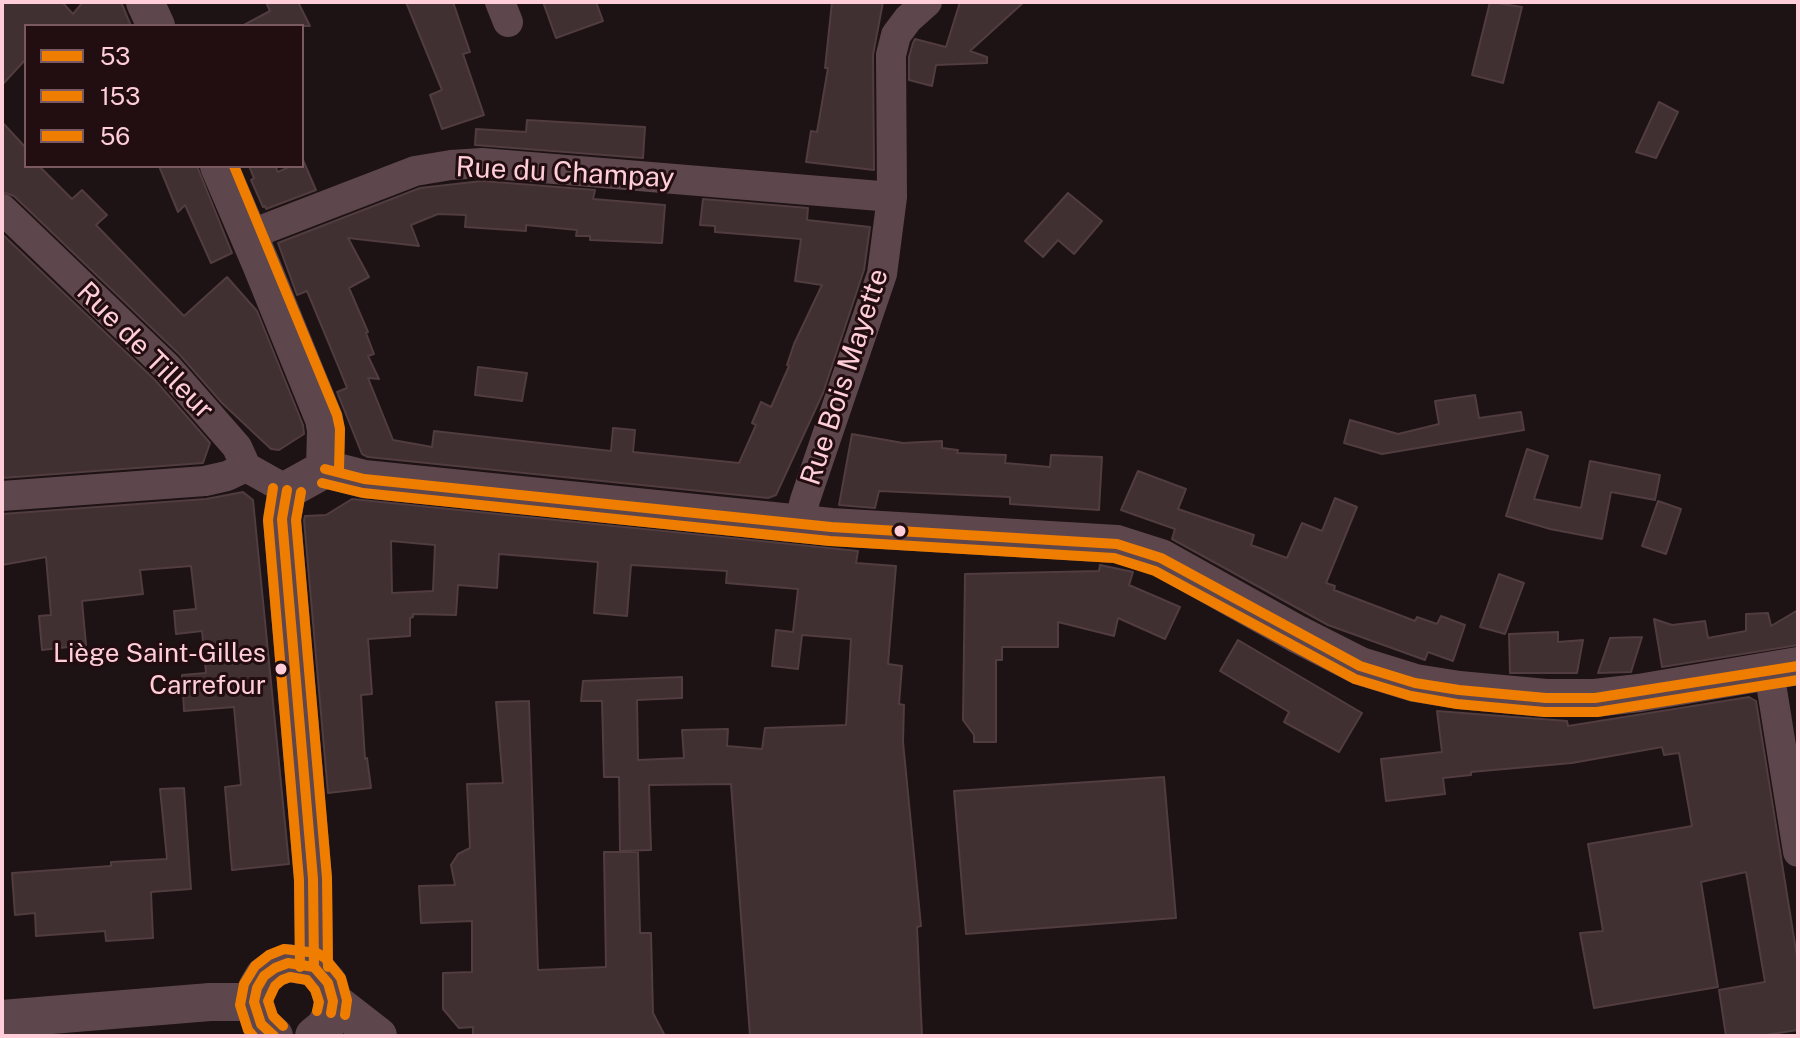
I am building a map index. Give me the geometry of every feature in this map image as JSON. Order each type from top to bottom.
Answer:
[{"type":"street","points":[[145,2],[155,24]]},
{"type":"street","name":"Rue Bois Mayette","points":[[799,524],[882,274],[892,197],[891,55],[896,35],[927,2]]},
{"type":"street","name":"Rue du Champay","points":[[249,235],[415,171],[482,163],[892,197]]},
{"type":"street","points":[[220,168],[324,419],[325,469]]},
{"type":"street","name":"Rue de Tilleur","points":[[2,209],[168,368],[237,447],[246,467],[287,490]]},
{"type":"street","points":[[2,496],[205,481],[246,467]]},
{"type":"street","points":[[314,967],[313,879],[282,519],[287,490],[325,469],[364,479],[799,524],[1124,545],[1161,558],[1341,658],[1390,677],[1449,689],[1537,698],[1595,698],[1784,668],[1798,852]]},
{"type":"street","points":[[274,1036],[261,1024],[254,1002],[264,976],[288,963],[314,967],[328,983],[333,1001],[331,1015],[325,1027],[314,1036]]},
{"type":"street","points":[[333,1001],[378,1036]]},
{"type":"street","points":[[2,1019],[210,1002],[254,1002]]},
{"type":"building","points":[[2,2],[62,2],[73,14],[83,2],[121,2],[130,24],[24,24],[24,61],[2,85]]},
{"type":"building","points":[[266,2],[298,2],[310,26],[246,24],[270,11]]},
{"type":"building","points":[[406,2],[453,2],[470,52],[463,54],[484,115],[442,129],[430,95],[442,90]]},
{"type":"building","points":[[543,2],[596,2],[603,21],[556,38]]},
{"type":"building","points":[[832,2],[883,2],[873,55],[874,170],[806,162],[811,131],[817,132],[828,68],[825,68]]},
{"type":"building","points":[[960,2],[1024,2],[970,51],[987,57],[987,63],[936,65],[932,86],[909,80],[909,57],[915,39],[946,47]]},
{"type":"building","points":[[1490,2],[1522,7],[1503,83],[1472,75]]},
{"type":"building","points":[[1659,102],[1678,112],[1656,158],[1636,152]]},
{"type":"building","points":[[527,120],[645,127],[643,158],[475,145],[476,129],[526,132]]},
{"type":"building","points":[[2,122],[24,146],[24,168],[41,168],[72,199],[82,190],[107,215],[96,225],[184,316],[227,277],[257,311],[304,434],[279,450],[271,449],[222,403],[180,355],[14,196],[2,192]]},
{"type":"building","points":[[304,162],[316,190],[266,209],[251,180],[254,178],[250,168],[276,168],[278,172],[287,168],[304,168]]},
{"type":"building","points":[[160,168],[198,168],[232,253],[211,263],[185,205],[178,212]]},
{"type":"building","points":[[482,181],[595,190],[593,199],[665,205],[662,243],[590,240],[590,236],[576,236],[577,230],[526,225],[526,231],[465,227],[466,215],[438,214],[411,225],[419,246],[348,238],[369,277],[349,288],[368,332],[374,354],[368,356],[379,379],[368,378],[393,440],[432,447],[434,431],[611,451],[613,428],[635,430],[633,452],[739,463],[756,425],[752,423],[761,402],[771,407],[789,366],[794,344],[822,285],[795,281],[801,239],[715,232],[715,226],[700,225],[703,199],[808,208],[807,220],[870,227],[864,270],[823,393],[776,495],[768,498],[362,454],[337,392],[347,388],[307,291],[297,295],[278,243],[420,188]]},
{"type":"building","points":[[1068,193],[1102,221],[1074,254],[1058,240],[1043,257],[1025,241]]},
{"type":"building","points":[[2,234],[155,380],[210,443],[203,463],[2,478]]},
{"type":"building","points":[[478,367],[527,373],[522,401],[475,395]]},
{"type":"building","points":[[1475,395],[1479,418],[1521,412],[1524,430],[1382,454],[1344,443],[1350,420],[1398,434],[1439,424],[1435,401]]},
{"type":"building","points":[[852,434],[903,443],[942,441],[942,448],[958,450],[957,453],[1006,455],[1005,463],[1050,467],[1051,455],[1102,457],[1099,510],[1010,504],[1010,497],[879,491],[875,508],[839,505]]},
{"type":"building","points":[[1527,449],[1548,456],[1534,499],[1581,508],[1590,461],[1660,475],[1655,500],[1611,492],[1602,539],[1506,516]]},
{"type":"building","points":[[1138,471],[1186,489],[1178,509],[1254,535],[1251,545],[1287,558],[1302,523],[1322,531],[1335,498],[1357,507],[1326,583],[1335,586],[1334,590],[1415,621],[1417,617],[1437,624],[1441,616],[1465,625],[1453,661],[1428,652],[1425,660],[1328,625],[1172,539],[1175,529],[1121,510]]},
{"type":"building","points":[[243,492],[253,500],[289,864],[232,870],[225,787],[241,785],[234,707],[184,711],[182,675],[206,673],[202,631],[176,634],[174,611],[196,609],[191,566],[140,570],[143,594],[82,601],[86,645],[42,650],[39,616],[51,615],[46,557],[2,565],[2,514],[206,499]]},
{"type":"building","points":[[352,499],[858,551],[856,563],[896,566],[888,664],[902,666],[899,704],[904,705],[903,742],[921,926],[917,927],[922,1036],[750,1036],[731,784],[649,785],[651,850],[620,851],[619,777],[604,777],[602,701],[581,701],[583,681],[682,677],[682,698],[637,700],[638,760],[684,758],[682,730],[728,729],[727,746],[762,749],[765,728],[846,725],[851,639],[802,635],[798,669],[772,666],[776,630],[793,632],[798,589],[726,583],[727,571],[631,565],[627,616],[594,613],[598,562],[499,554],[497,588],[458,585],[456,615],[413,614],[410,618],[410,636],[368,639],[372,694],[361,695],[365,759],[371,788],[328,793],[304,520],[305,516],[326,515]],"holes":[[[391,541],[435,545],[433,591],[392,593]]]},
{"type":"building","points":[[1658,501],[1681,509],[1666,554],[1642,546]]},
{"type":"building","points":[[1100,565],[1133,572],[1129,585],[1180,607],[1165,639],[1118,618],[1114,636],[1058,622],[1058,647],[1002,647],[1002,660],[996,660],[996,742],[974,742],[974,735],[963,720],[965,574],[1099,571]]},
{"type":"building","points":[[1499,574],[1524,583],[1505,634],[1480,627]]},
{"type":"building","points":[[1798,610],[1798,645],[1662,667],[1654,619],[1672,625],[1705,621],[1708,638],[1746,631],[1746,614],[1768,613],[1771,626]]},
{"type":"building","points":[[1558,632],[1558,642],[1583,640],[1577,673],[1510,673],[1509,634]]},
{"type":"building","points":[[1642,637],[1631,672],[1598,673],[1610,638]]},
{"type":"building","points":[[1238,640],[1362,713],[1339,752],[1284,722],[1289,712],[1220,671]]},
{"type":"building","points":[[1749,697],[1756,701],[1798,963],[1798,1030],[1758,1036],[1726,1036],[1719,990],[1765,982],[1746,872],[1701,882],[1718,987],[1594,1008],[1580,933],[1603,931],[1588,844],[1692,826],[1679,753],[1664,755],[1662,747],[1572,763],[1471,772],[1471,775],[1443,778],[1445,794],[1386,801],[1381,759],[1442,752],[1437,711],[1567,721],[1568,726]]},
{"type":"building","points":[[529,701],[538,970],[606,967],[604,852],[638,852],[640,933],[651,933],[653,1013],[665,1036],[473,1036],[473,1027],[459,1028],[443,1009],[443,973],[472,972],[472,921],[421,923],[419,886],[455,885],[451,865],[458,854],[470,848],[467,784],[503,783],[496,702]]},
{"type":"building","points":[[1164,777],[1176,918],[966,934],[954,791]]},
{"type":"building","points":[[184,788],[191,889],[151,892],[153,938],[106,941],[105,931],[36,936],[35,913],[15,915],[12,873],[167,859],[160,789]]},
{"type":"transit line","name":"56","points":[[235,168],[337,415],[340,429],[339,469]]},
{"type":"transit line","name":"53","points":[[325,469],[364,479],[831,527],[1117,544],[1161,558],[1360,666],[1415,683],[1459,690],[1546,698],[1595,698],[1798,666]]},
{"type":"transit line","name":"153","points":[[322,483],[363,493],[830,541],[1114,558],[1155,571],[1355,679],[1411,696],[1457,704],[1545,712],[1597,712],[1798,680]]},
{"type":"transit line","name":"153","points":[[273,488],[268,520],[299,880],[300,967]]},
{"type":"transit line","name":"53","points":[[287,490],[282,519],[313,879],[314,967]]},
{"type":"transit line","name":"56","points":[[301,492],[296,520],[327,878],[328,967]]},
{"type":"transit line","name":"56","points":[[253,1036],[240,1005],[244,984],[255,966],[269,955],[284,949],[317,953],[325,958],[341,978],[347,1000],[345,1015]]},
{"type":"transit line","name":"53","points":[[274,1036],[261,1024],[254,1002],[264,976],[275,968],[288,963],[314,967],[328,983],[333,1001],[331,1013]]},
{"type":"transit line","name":"153","points":[[283,1026],[273,1016],[268,1001],[275,986],[282,980],[290,977],[307,980],[319,1002],[317,1011]]},
{"type":"place","name":"Liège Saint-Gilles Carrefour","points":[[281,669]]}]
